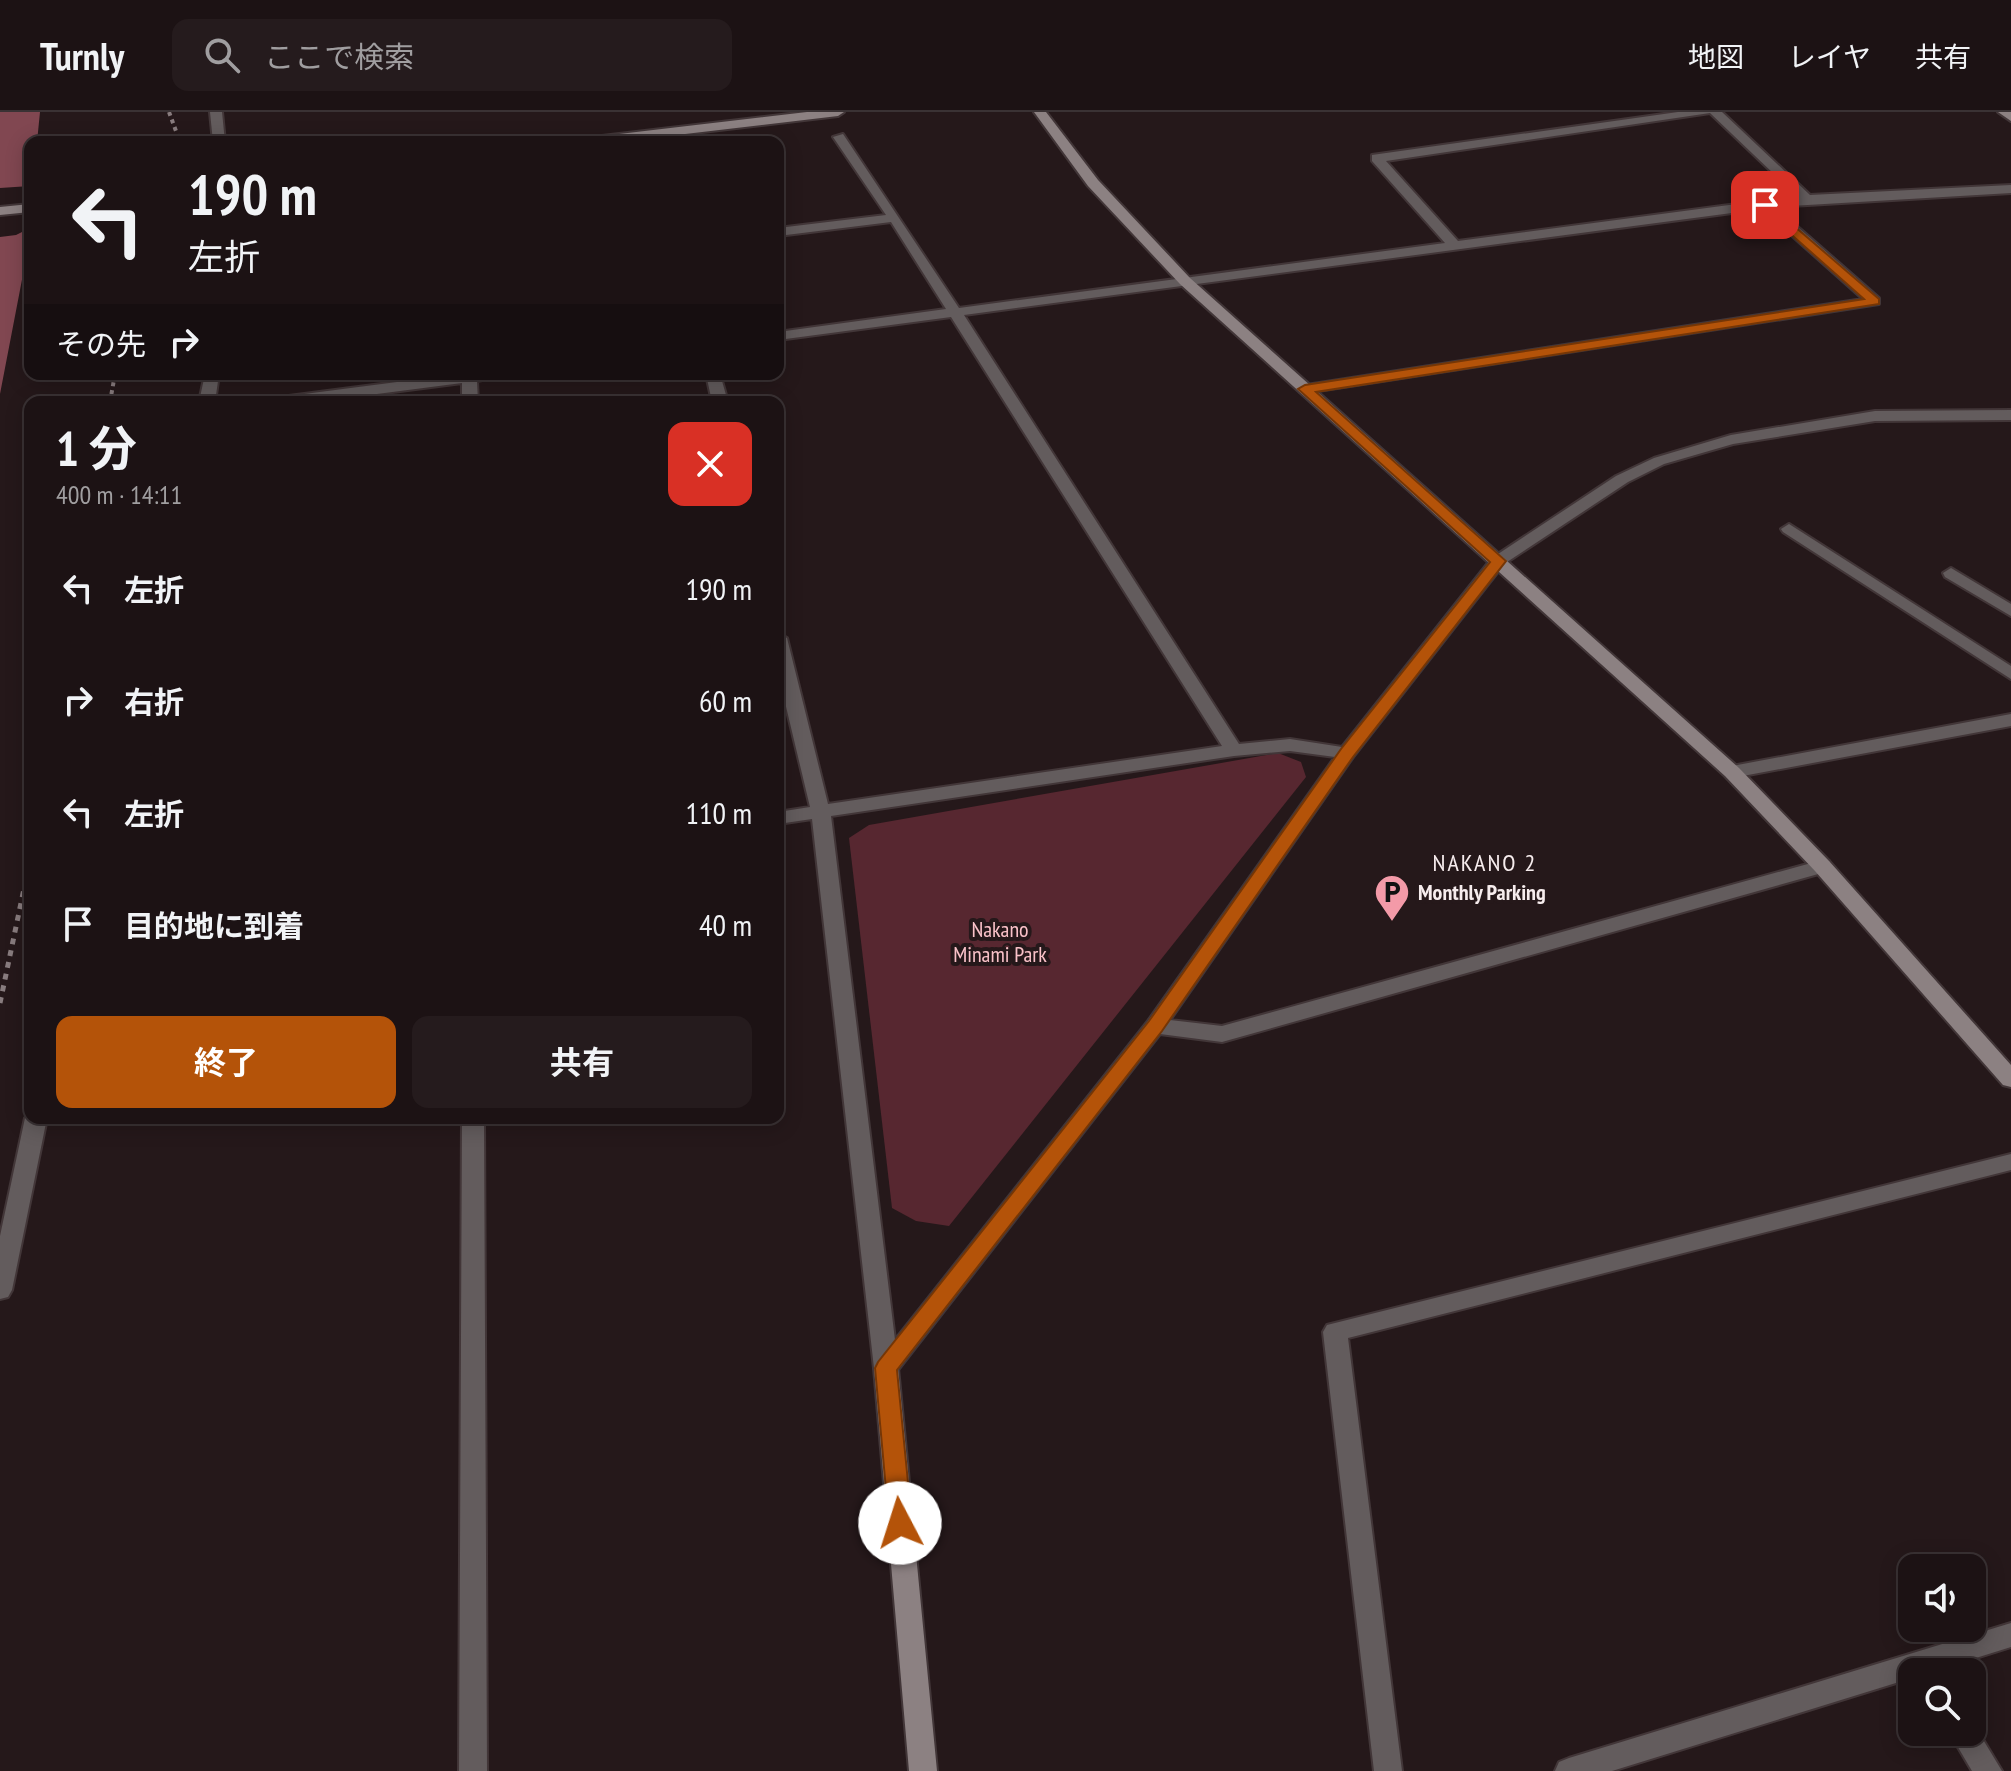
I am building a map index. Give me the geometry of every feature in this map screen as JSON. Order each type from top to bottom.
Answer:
[{"type":"street","points":[[216,112],[218,136]]},
{"type":"street","points":[[636,136],[838,112]]},
{"type":"street","points":[[1040,112],[1093,183],[1185,281],[1732,772],[1822,866],[2011,1079]]},
{"type":"street","points":[[1455,246],[1377,158],[1704,112]]},
{"type":"street","points":[[1715,112],[1807,199]]},
{"type":"street","points":[[2004,112],[2011,117]]},
{"type":"street","points":[[839,137],[895,218],[1234,750]]},
{"type":"street","points":[[784,335],[1807,199],[2011,189]]},
{"type":"street","points":[[1305,389],[1874,301],[1765,205]]},
{"type":"street","points":[[0,211],[24,209]]},
{"type":"street","points":[[784,231],[895,218]]},
{"type":"street","points":[[326,396],[446,380]]},
{"type":"street","points":[[886,1368],[1155,1026],[1347,753],[1498,561],[1622,479],[1659,461],[1731,440],[1875,416],[2011,415]]},
{"type":"street","points":[[1789,529],[2011,674]]},
{"type":"street","points":[[1951,573],[2011,611]]},
{"type":"street","points":[[784,662],[821,812],[886,1368],[923,1771]]},
{"type":"street","points":[[1732,772],[2011,720]]},
{"type":"street","points":[[784,817],[1234,750],[1290,745],[1347,753]]},
{"type":"street","points":[[1155,1026],[1222,1034],[1822,866]]},
{"type":"street","points":[[0,1290],[35,1124]]},
{"type":"street","points":[[473,1124],[473,1771]]},
{"type":"street","points":[[1388,1771],[1335,1332],[2011,1162]]},
{"type":"street","points":[[1946,1658],[2011,1635]]},
{"type":"street","points":[[1569,1771],[1898,1674]]},
{"type":"street","points":[[1972,1746],[1988,1771]]},
{"type":"path","points":[[169,112],[178,136]]},
{"type":"path","points":[[0,1003],[24,889]]},
{"type":"green space","name":"Nakano Minami Park","points":[[1278,753],[1301,762],[1306,777],[949,1226],[916,1221],[892,1208],[849,838],[869,825]]},
{"type":"shaded area","points":[[0,112],[40,112],[38,136],[24,136],[24,186],[0,188]]},
{"type":"shaded area","points":[[24,231],[24,269],[0,394],[0,237]]},
{"type":"place","name":"Monthly Parking","points":[[1392,923]]},
{"type":"district","name":"NAKANO 2","points":[[1485,863]]},
{"type":"route","points":[[900,1523],[886,1368],[1155,1026],[1347,753],[1498,561],[1305,389],[1874,301],[1765,205]]}]
